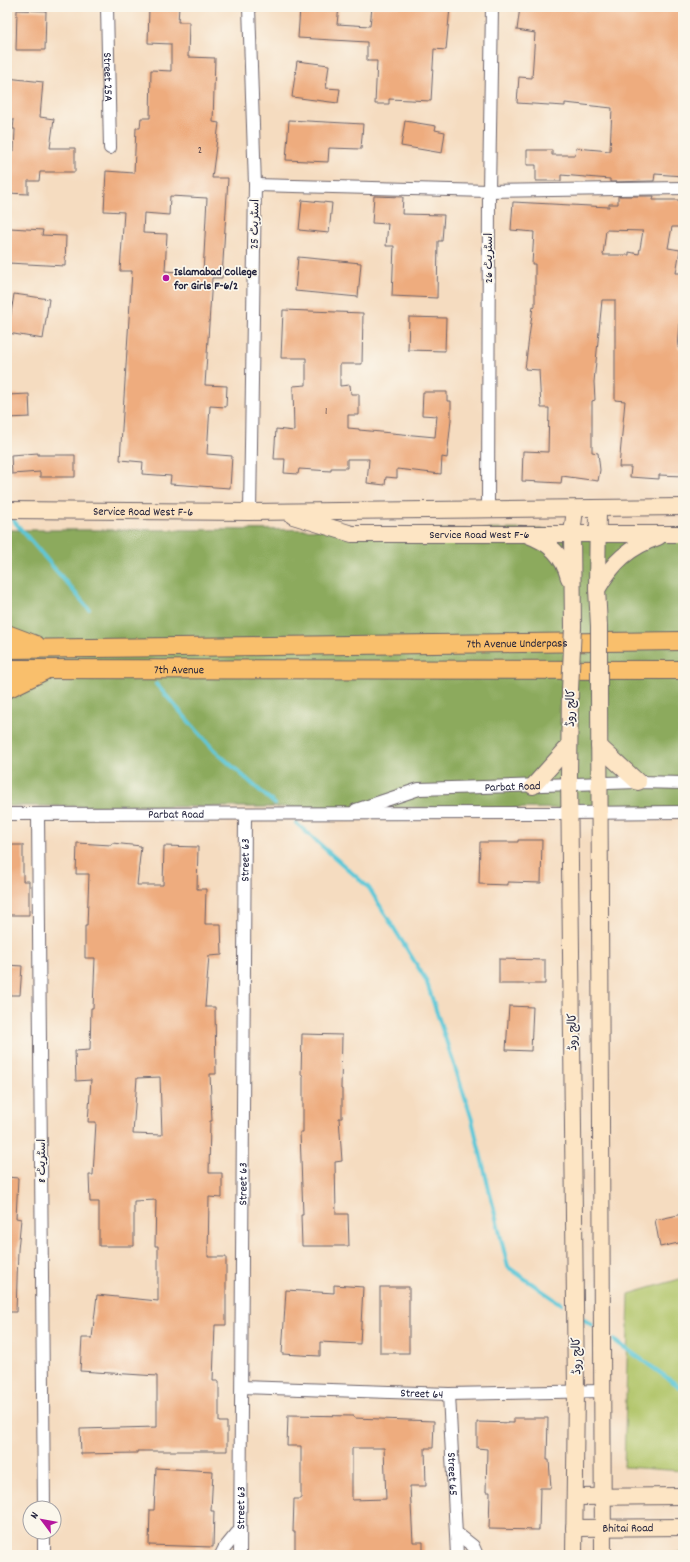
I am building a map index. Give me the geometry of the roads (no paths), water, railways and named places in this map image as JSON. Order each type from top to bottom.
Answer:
[{"type":"main road","points":[[7,634],[48,649]]},
{"type":"main road","name":"7th Avenue Underpass","points":[[350,645],[683,641]]},
{"type":"main road","name":"7th Avenue","points":[[7,649],[350,645]]},
{"type":"main road","name":"7th Avenue","points":[[7,669],[683,670]]},
{"type":"main road","points":[[7,690],[48,669]]},
{"type":"street","name":"Street 25A","points":[[107,7],[110,148]]},
{"type":"street","name":"اسٹریٹ 25","points":[[249,7],[255,185],[250,512]]},
{"type":"street","name":"اسٹریٹ 26","points":[[488,509],[489,191],[492,7]]},
{"type":"street","points":[[255,185],[489,191],[683,188]]},
{"type":"street","name":"Service Road West F-6","points":[[7,510],[250,512],[488,509],[598,510],[683,508]]},
{"type":"street","name":"کالج روڈ","points":[[574,1555],[576,1390],[569,746],[573,627],[572,534],[575,509]]},
{"type":"street","points":[[598,510],[597,589],[599,626],[604,1497],[603,1555]]},
{"type":"street","name":"Service Road West F-6","points":[[279,511],[352,534],[683,534]]},
{"type":"street","points":[[523,533],[541,540],[556,552],[566,567],[572,586]]},
{"type":"street","points":[[597,589],[609,570],[625,554],[644,542],[665,534]]},
{"type":"street","points":[[533,786],[569,746]]},
{"type":"street","points":[[599,746],[638,782]]},
{"type":"street","name":"Parbat Road","points":[[346,813],[419,789],[638,782],[683,783]]},
{"type":"street","name":"Parbat Road","points":[[7,814],[683,812]]},
{"type":"street","name":"اسٹریٹ 8","points":[[38,814],[44,1500]]},
{"type":"street","name":"Street 63","points":[[240,1555],[245,814]]},
{"type":"street","name":"Street 64","points":[[242,1387],[449,1394],[576,1390],[603,1391]]},
{"type":"street","name":"Street 65","points":[[449,1394],[457,1555]]},
{"type":"street","points":[[575,1497],[683,1496]]},
{"type":"street","name":"Bhitai Road","points":[[574,1528],[683,1526]]},
{"type":"street","name":"Street 63","points":[[221,1555],[237,1533]]},
{"type":"street","points":[[459,1535],[473,1546],[476,1555]]},
{"type":"street","points":[[44,1540],[44,1555]]},
{"type":"waterway","points":[[13,520],[89,609]]},
{"type":"waterway","points":[[156,684],[214,750],[275,804]]},
{"type":"waterway","points":[[296,823],[369,888],[426,980],[471,1116],[508,1267],[561,1304]]},
{"type":"waterway","points":[[583,1319],[592,1325]]},
{"type":"waterway","points":[[614,1340],[683,1389]]},
{"type":"place","name":"Islamabad College for Girls F-6/2","points":[[166,278]]}]
